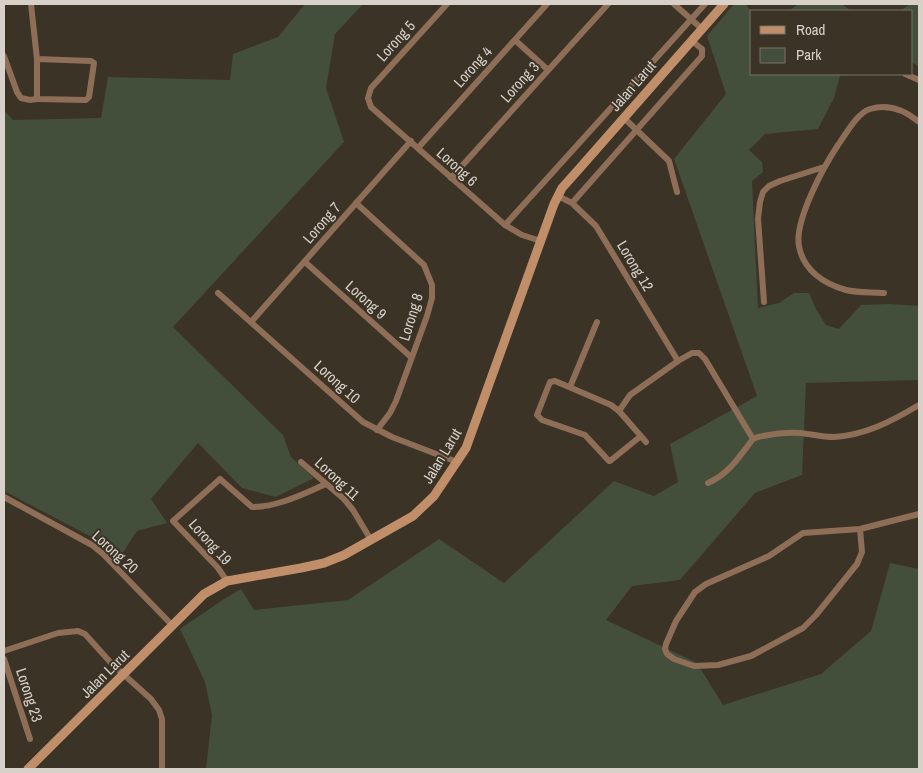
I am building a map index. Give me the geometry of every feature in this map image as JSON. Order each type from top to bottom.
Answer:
[{"type":"main road","name":"Jalan Larut","points":[[28,769],[204,594],[227,581],[324,563],[344,555],[422,509],[434,496],[457,462],[473,432],[506,334],[558,196],[579,169],[724,4]]},
{"type":"street","points":[[31,4],[36,59],[37,99]]},
{"type":"street","name":"Lorong 5","points":[[368,98],[371,88],[446,4]]},
{"type":"street","name":"Lorong 4","points":[[418,148],[547,4]]},
{"type":"street","name":"Lorong 3","points":[[451,178],[608,4]]},
{"type":"street","points":[[674,4],[702,29]]},
{"type":"street","name":"Jalan Larut","points":[[505,225],[704,4]]},
{"type":"street","points":[[515,40],[548,70]]},
{"type":"street","points":[[572,203],[702,56],[702,49],[692,41]]},
{"type":"street","points":[[4,56],[21,98],[30,100],[86,100],[90,93],[94,63],[85,60],[36,59]]},
{"type":"street","points":[[907,75],[919,80]]},
{"type":"street","name":"Lorong 6","points":[[368,98],[371,107],[390,125],[411,141],[505,225],[522,235],[541,241]]},
{"type":"street","points":[[884,293],[848,290],[814,275],[805,262],[799,246],[800,228],[809,200],[824,167],[857,119],[868,109],[881,106],[896,109],[908,113],[919,122]]},
{"type":"street","points":[[624,118],[669,161],[677,192]]},
{"type":"street","name":"Lorong 7","points":[[251,322],[411,141]]},
{"type":"street","points":[[764,302],[758,219],[763,192],[769,186],[780,181],[824,167]]},
{"type":"street","name":"Lorong 12","points":[[558,196],[572,203],[596,226],[678,361]]},
{"type":"street","name":"Lorong 8","points":[[356,203],[424,266],[432,285],[432,298],[427,316],[396,401],[390,413],[377,430]]},
{"type":"street","name":"Lorong 9","points":[[305,262],[411,357]]},
{"type":"street","name":"Lorong 10","points":[[218,293],[363,422],[377,430],[457,462]]},
{"type":"street","points":[[570,387],[597,322]]},
{"type":"street","points":[[619,411],[630,395],[678,361],[692,353],[699,353],[753,439]]},
{"type":"street","points":[[555,381],[570,387],[601,400],[619,411],[644,439],[610,461],[586,435],[536,415],[550,382],[555,381]]},
{"type":"street","points":[[708,483],[720,478],[727,472],[753,439],[793,432],[819,436],[851,435],[885,424],[919,405]]},
{"type":"street","name":"Lorong 11","points":[[301,462],[353,510],[371,540]]},
{"type":"street","name":"Lorong 19","points":[[227,581],[218,568],[173,521],[220,479],[252,507],[272,505],[289,500],[326,484]]},
{"type":"street","name":"Lorong 20","points":[[4,497],[92,545],[172,625]]},
{"type":"street","points":[[860,529],[862,552],[858,564],[816,615],[802,628],[751,656],[718,665],[694,666],[674,659],[667,654],[665,650],[666,644],[676,622],[689,600],[701,587],[776,553],[803,534],[860,529],[919,514]]},
{"type":"street","points":[[4,652],[58,633],[78,632],[85,634],[160,710],[162,719],[162,769]]},
{"type":"street","name":"Lorong 23","points":[[4,659],[30,739]]},
{"type":"green space","points":[[305,4],[363,4],[335,34],[326,88],[344,142],[173,327],[283,435],[291,457],[314,478],[276,497],[242,488],[198,443],[151,499],[167,523],[137,531],[122,554],[107,538],[99,541],[4,491],[4,110],[13,120],[101,118],[108,77],[230,80],[233,54],[278,37]]},
{"type":"green space","points":[[734,4],[746,4],[750,11],[750,75],[842,75],[834,98],[818,129],[765,134],[749,150],[762,162],[763,172],[752,181],[758,308],[779,303],[794,293],[809,293],[826,325],[839,329],[861,305],[919,306],[919,380],[806,383],[802,475],[755,493],[680,580],[632,586],[606,620],[697,663],[723,705],[821,674],[871,631],[890,563],[919,569],[919,769],[206,769],[212,715],[205,682],[180,629],[224,599],[241,589],[254,610],[348,600],[439,539],[504,583],[614,481],[654,496],[678,482],[670,444],[757,396],[674,159],[726,94],[707,36]]},
{"type":"green space","points":[[798,4],[842,4],[850,10],[790,10]]},
{"type":"green space","points":[[909,4],[919,4],[919,67],[913,63],[913,10],[902,10]]}]
